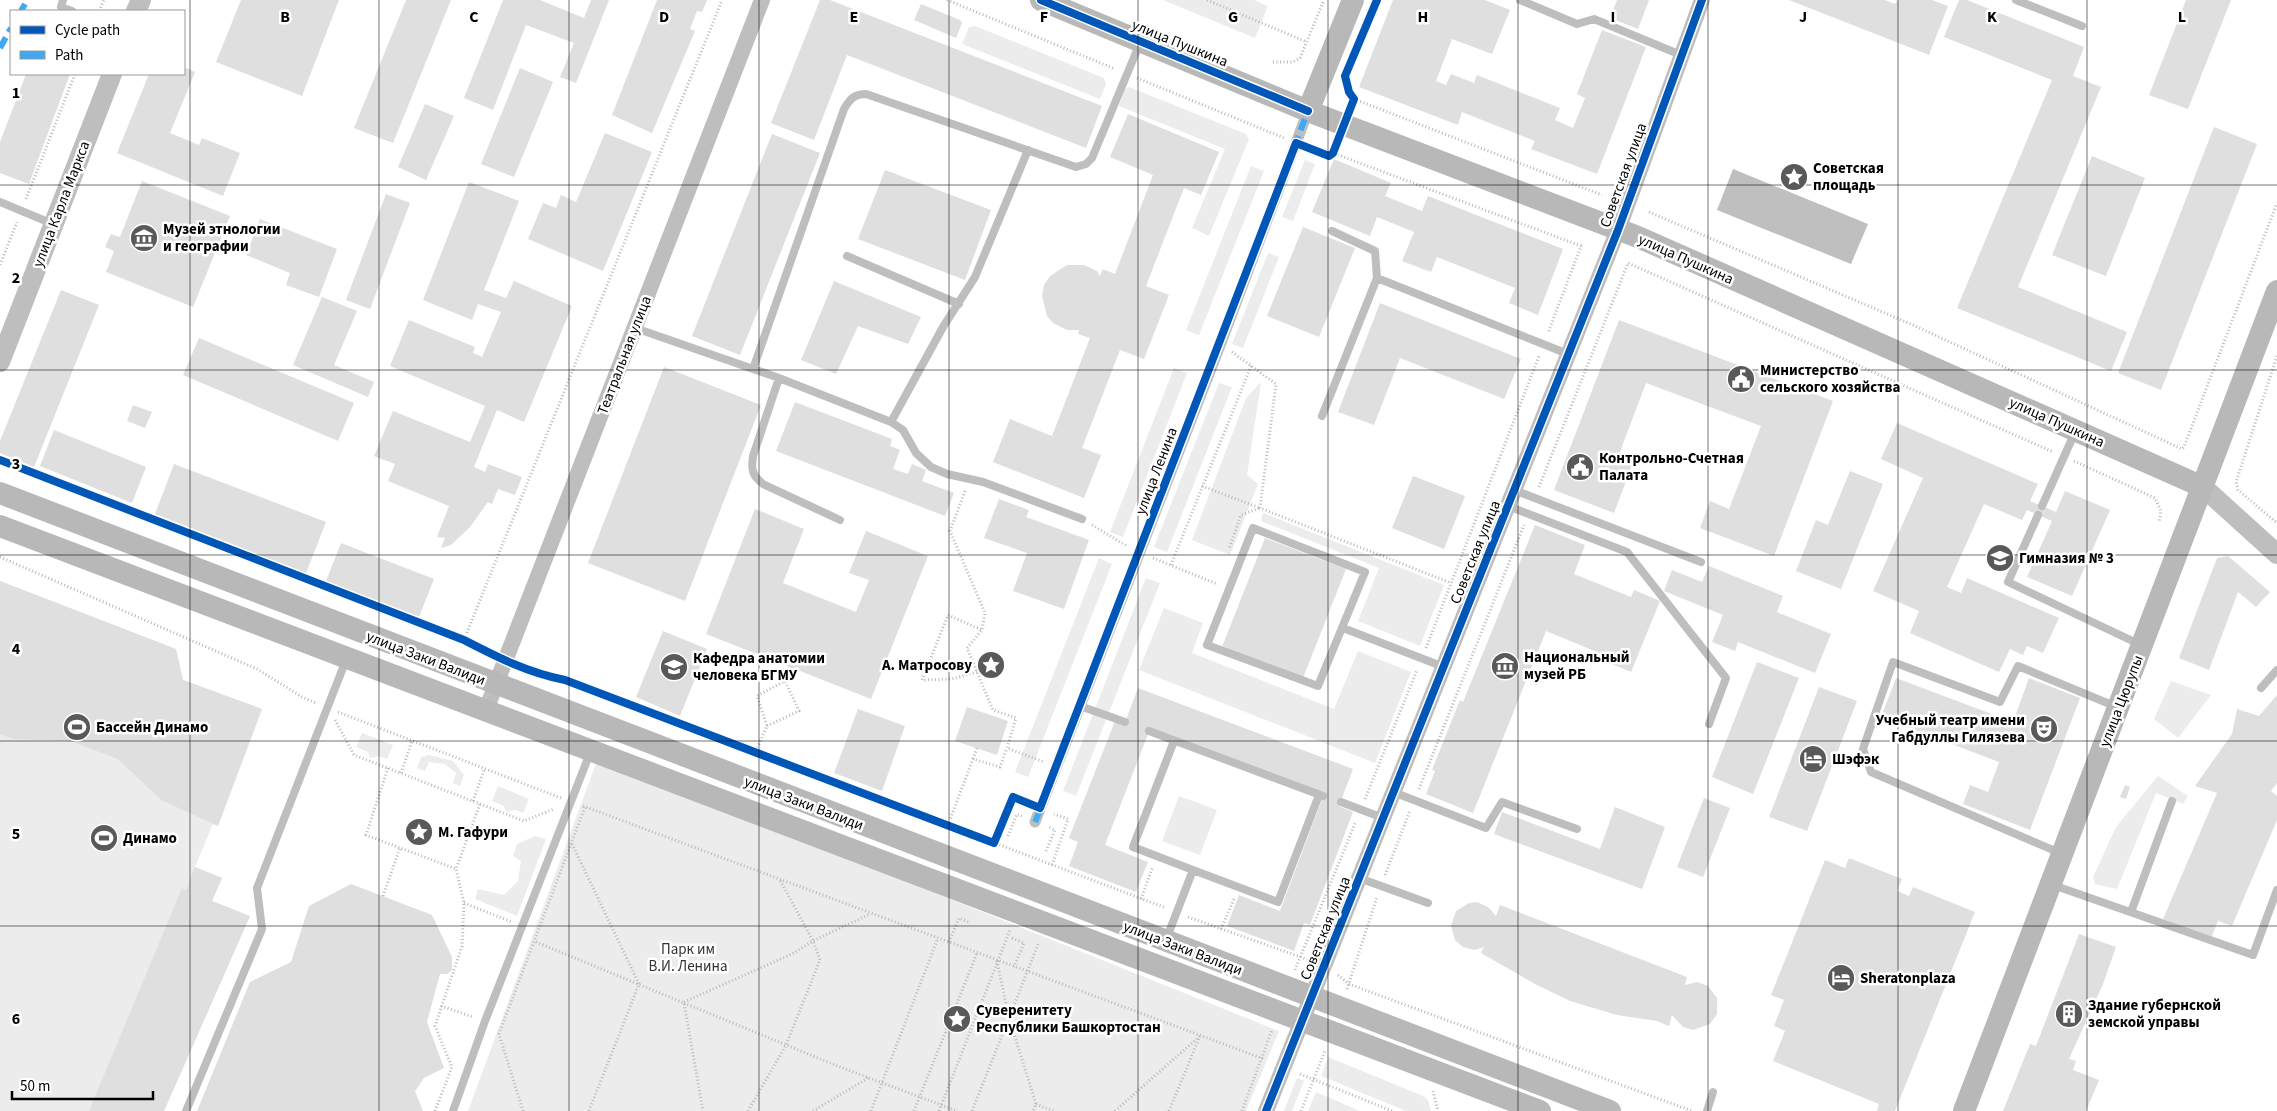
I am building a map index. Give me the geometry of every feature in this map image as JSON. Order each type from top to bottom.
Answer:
[{"type":"main road","name":"улица Пушкина","points":[[1041,0],[1308,110],[1618,230],[2203,487]]},
{"type":"main road","name":"улица Ленина","points":[[1308,110],[1353,0]]},
{"type":"main road","name":"улица Цюрупы","points":[[1964,1111],[2277,290]]},
{"type":"main road","name":"улица Заки Валиди","points":[[0,493],[1165,942],[1610,1111]]},
{"type":"main road","name":"улица Заки Валиди","points":[[0,526],[1540,1111]]},
{"type":"street","name":"Театральная улица","points":[[486,710],[762,0]]},
{"type":"street","name":"Советская улица","points":[[1266,1111],[1618,230],[1702,0]]},
{"type":"street","name":"улица Карла Маркса","points":[[0,362],[112,75]]},
{"type":"street","name":"улица Ленина","points":[[1035,822],[1221,343],[1308,110]]},
{"type":"street","name":"улица Пушкина","points":[[2203,487],[2277,554]]},
{"type":"lane","points":[[64,0],[61,7],[69,10]]},
{"type":"lane","points":[[1520,0],[1577,24],[1594,19],[1681,55]]},
{"type":"lane","points":[[2016,0],[2082,26]]},
{"type":"lane","points":[[752,369],[844,109],[850,99],[858,94],[866,94],[1076,167],[1086,164],[1092,158],[1141,41]]},
{"type":"lane","points":[[891,422],[943,327],[975,277],[1028,150]]},
{"type":"lane","points":[[0,202],[53,224]]},
{"type":"lane","points":[[1322,416],[1377,278],[1375,251],[1332,231]]},
{"type":"lane","points":[[847,256],[959,304]]},
{"type":"lane","points":[[1377,278],[1568,354]]},
{"type":"lane","points":[[635,328],[779,378],[891,422],[903,430],[916,453],[931,467],[982,482],[1082,519]]},
{"type":"lane","points":[[779,378],[753,456],[751,468],[753,476],[763,484],[840,520]]},
{"type":"lane","points":[[2042,506],[2076,430]]},
{"type":"lane","points":[[1514,490],[1701,562]]},
{"type":"lane","points":[[1508,506],[1627,552],[1726,678],[1709,724]]},
{"type":"lane","points":[[2038,515],[2008,582],[2142,646]]},
{"type":"lane","points":[[1253,528],[1365,572],[1318,686],[1207,644],[1229,588],[1253,528]]},
{"type":"lane","points":[[1342,628],[1444,667]]},
{"type":"lane","points":[[186,1111],[262,929],[257,888],[347,658]]},
{"type":"lane","points":[[2062,854],[1871,772],[1863,749],[1894,662],[2000,702],[2018,666],[2119,708]]},
{"type":"lane","points":[[2261,688],[2277,670]]},
{"type":"lane","points":[[1080,706],[1124,722]]},
{"type":"lane","points":[[1149,731],[1321,795],[1278,902],[1133,847],[1174,741]]},
{"type":"lane","points":[[453,1111],[485,1021],[524,926],[591,750]]},
{"type":"lane","points":[[1393,792],[1486,828],[1502,802],[1577,829]]},
{"type":"lane","points":[[2131,912],[2172,801]]},
{"type":"lane","points":[[1341,802],[1383,818]]},
{"type":"lane","points":[[1165,942],[1193,870]]},
{"type":"lane","points":[[1359,878],[1428,903]]},
{"type":"lane","points":[[2051,884],[2253,955],[2277,890]]},
{"type":"lane","points":[[1707,1111],[1713,1092]]},
{"type":"path","points":[[0,461],[464,640],[722,0]]},
{"type":"path","points":[[1207,0],[1307,42]]},
{"type":"path","points":[[1273,62],[1293,62],[1300,58],[1324,0]]},
{"type":"path","points":[[1370,17],[1377,0]]},
{"type":"path","points":[[1349,68],[1345,83],[1354,99],[1602,195]]},
{"type":"path","points":[[0,265],[75,75]]},
{"type":"path","points":[[1296,143],[1329,156],[1333,152],[1581,246],[1422,658],[1301,957]]},
{"type":"path","points":[[1649,212],[1913,326],[2182,448],[2184,447],[2277,203]]},
{"type":"path","points":[[1535,498],[1628,262],[2155,498],[2161,511],[2159,522]]},
{"type":"path","points":[[1221,343],[1276,384],[1260,508]]},
{"type":"path","points":[[2277,356],[2236,482],[2238,490],[2277,523]]},
{"type":"path","points":[[1171,565],[1250,366]]},
{"type":"path","points":[[969,479],[950,531],[985,613],[982,630],[967,648],[994,710],[1016,718],[1008,748],[1000,768],[973,759]]},
{"type":"path","points":[[1202,486],[1451,583]]},
{"type":"path","points":[[1226,558],[1241,515],[1260,508]]},
{"type":"path","points":[[1528,514],[1381,886],[1349,984],[1692,1111]]},
{"type":"path","points":[[1082,519],[1120,541]]},
{"type":"path","points":[[1139,553],[1229,588]]},
{"type":"path","points":[[0,557],[257,669],[302,697],[328,708],[484,770],[1263,1059],[1392,1111]]},
{"type":"path","points":[[1217,583],[1220,575]]},
{"type":"path","points":[[977,672],[952,679],[922,680],[948,615],[982,630]]},
{"type":"path","points":[[767,726],[757,696],[785,681],[791,667]]},
{"type":"path","points":[[540,675],[565,680],[756,751],[994,843],[1052,865],[1068,819],[1013,797],[994,843]]},
{"type":"path","points":[[756,751],[767,726],[799,710],[785,681]]},
{"type":"path","points":[[328,708],[354,755],[524,820],[548,811]]},
{"type":"path","points":[[401,773],[412,741]]},
{"type":"path","points":[[948,825],[977,748]]},
{"type":"path","points":[[1008,748],[1056,767]]},
{"type":"path","points":[[388,768],[366,835],[456,869]]},
{"type":"path","points":[[472,801],[484,770]]},
{"type":"path","points":[[523,1111],[499,1034],[536,942],[588,798]]},
{"type":"path","points":[[435,1111],[452,1067],[435,1026],[462,946],[464,903],[456,869],[480,804]]},
{"type":"path","points":[[1008,836],[1017,814]]},
{"type":"path","points":[[1046,851],[1055,830]]},
{"type":"path","points":[[572,844],[639,984],[590,1111]]},
{"type":"path","points":[[383,896],[400,848]]},
{"type":"path","points":[[1140,899],[1157,857]]},
{"type":"path","points":[[748,1111],[786,1045],[820,960],[814,941],[780,880]]},
{"type":"path","points":[[1221,929],[1240,888]]},
{"type":"path","points":[[464,903],[524,926]]},
{"type":"path","points":[[684,1003],[792,954],[814,941],[871,914]]},
{"type":"path","points":[[949,942],[959,918],[968,922]]},
{"type":"path","points":[[939,1111],[1012,925]]},
{"type":"path","points":[[972,1111],[1042,936]]},
{"type":"path","points":[[871,1111],[938,938]]},
{"type":"path","points":[[1012,938],[1024,943],[1014,967]]},
{"type":"path","points":[[536,942],[868,1078],[957,1111]]},
{"type":"path","points":[[914,1111],[976,953]]},
{"type":"path","points":[[997,960],[1009,1018],[1036,1104],[1033,1111]]},
{"type":"path","points":[[684,1003],[703,1111]]},
{"type":"path","points":[[441,1006],[485,1021]]},
{"type":"path","points":[[1242,1111],[1263,1059],[1273,1026]]},
{"type":"path","points":[[1301,1111],[1332,1033]]},
{"type":"path","points":[[1115,1111],[1200,1036]]},
{"type":"path","points":[[1169,1111],[1200,1036]]},
{"type":"path","points":[[813,1111],[868,1078]]},
{"type":"path","points":[[1433,1091],[1438,1111]]},
{"type":"path","points":[[1036,1104],[1054,1111]]},
{"type":"green space","points":[[1163,0],[1254,0],[1268,6],[1255,38]]},
{"type":"green space","points":[[975,26],[1104,78],[1106,84],[1100,99],[962,44],[969,27]]},
{"type":"green space","points":[[1129,87],[1246,134],[1249,139],[1209,236],[1192,228],[1225,149],[1119,106],[1125,89]]},
{"type":"green space","points":[[1305,160],[1315,164],[1293,221],[1282,217]]},
{"type":"green space","points":[[1251,166],[1264,171],[1199,335],[1186,330]]},
{"type":"green space","points":[[1268,253],[1279,257],[1243,348],[1232,344]]},
{"type":"green space","points":[[1174,368],[1187,373],[1123,537],[1110,532]]},
{"type":"green space","points":[[1261,382],[1247,475],[1258,484],[1230,555],[1192,540],[1246,398]]},
{"type":"green space","points":[[1219,383],[1232,387],[1167,552],[1154,547]]},
{"type":"green space","points":[[1263,513],[1444,585],[1420,646],[1358,621],[1379,568],[1261,521]]},
{"type":"green space","points":[[1099,558],[1112,564],[1028,777],[1015,772]]},
{"type":"green space","points":[[1146,578],[1160,583],[1076,796],[1063,791]]},
{"type":"green space","name":"Динамо","points":[[0,581],[176,649],[183,680],[262,709],[218,826],[213,824],[195,867],[222,878],[212,901],[250,916],[164,1111],[0,1111]]},
{"type":"green space","points":[[1164,608],[1203,623],[1192,653],[1334,709],[1358,651],[1411,672],[1375,763],[1139,670]]},
{"type":"green space","points":[[2171,681],[2211,695],[2178,738],[2154,719]]},
{"type":"green space","points":[[362,733],[393,745],[387,759],[379,756],[370,758],[368,752],[356,747]]},
{"type":"green space","points":[[429,755],[453,761],[464,775],[460,786],[453,783],[456,773],[445,764],[429,762],[425,771],[417,768],[421,757]]},
{"type":"green space","name":"Парк им В.И. Ленина","points":[[598,758],[1279,1031],[1246,1111],[468,1111]]},
{"type":"green space","points":[[2158,776],[2188,796],[2183,804],[2156,793],[2117,889],[2095,884],[2093,877],[2116,827]]},
{"type":"green space","points":[[498,786],[529,799],[523,813],[515,810],[506,812],[504,806],[492,801]]},
{"type":"green space","points":[[1179,796],[1217,810],[1200,855],[1162,841]]},
{"type":"green space","points":[[535,836],[546,839],[517,916],[475,899],[478,889],[504,895],[518,881],[521,861],[513,856],[517,844]]},
{"type":"green space","points":[[1328,1057],[1423,1096],[1428,1100],[1431,1111],[1406,1111],[1321,1076]]},
{"type":"green space","points":[[1297,1078],[1304,1081],[1292,1111],[1284,1111]]},
{"type":"green space","points":[[1316,1092],[1360,1111],[1308,1111]]},
{"type":"shaded area","points":[[1733,169],[1868,224],[1851,264],[1717,210]]},
{"type":"building","points":[[241,0],[339,0],[302,96],[216,62]]},
{"type":"building","points":[[406,0],[451,0],[393,143],[354,128]]},
{"type":"building","points":[[503,0],[540,0],[584,18],[591,0],[609,0],[576,83],[560,77],[574,43],[526,25],[493,110],[464,98]]},
{"type":"building","points":[[657,0],[707,0],[702,12],[697,11],[690,29],[695,31],[652,133],[612,115]]},
{"type":"building","points":[[820,0],[830,0],[1102,106],[1086,148],[847,55],[814,140],[771,123]]},
{"type":"building","points":[[1393,0],[1485,0],[1510,10],[1492,54],[1452,39],[1436,81],[1446,85],[1451,74],[1474,83],[1477,75],[1560,108],[1555,120],[1573,128],[1585,98],[1577,94],[1602,30],[1646,47],[1597,174],[1531,149],[1535,141],[1462,112],[1458,125],[1359,87]]},
{"type":"building","points":[[1617,0],[1649,0],[1638,29],[1610,18]]},
{"type":"building","points":[[1789,0],[1885,0],[1895,4],[1897,0],[1932,0],[1948,6],[1929,55]]},
{"type":"building","points":[[1959,0],[1967,0],[2084,47],[2073,76],[2101,87],[2018,287],[2127,332],[2111,371],[1957,308],[2052,80],[1944,37]]},
{"type":"building","points":[[2186,0],[2231,0],[2188,109],[2149,95]]},
{"type":"building","points":[[921,4],[960,20],[962,23],[956,38],[914,20]]},
{"type":"building","points":[[185,67],[195,72],[170,133],[199,145],[202,138],[240,153],[223,196],[117,153],[149,75],[185,75]]},
{"type":"building","points":[[520,68],[553,82],[514,177],[481,164]]},
{"type":"building","points":[[26,75],[70,75],[29,184],[0,173],[0,142]]},
{"type":"building","points":[[425,104],[454,116],[426,180],[398,167]]},
{"type":"building","points":[[1128,114],[1219,152],[1201,195],[1184,188],[1146,286],[1169,295],[1144,359],[1120,350],[1082,448],[1101,455],[1084,498],[993,462],[1010,419],[1052,436],[1090,338],[1078,334],[1079,330],[1067,330],[1053,323],[1047,316],[1042,296],[1044,285],[1050,276],[1067,265],[1084,265],[1097,271],[1100,276],[1103,269],[1115,274],[1153,175],[1110,157]]},
{"type":"building","points":[[2214,127],[2257,144],[2161,390],[2118,373]]},
{"type":"building","points":[[605,133],[652,152],[603,271],[528,239],[543,203],[556,208],[561,195],[576,202]]},
{"type":"building","points":[[772,134],[820,153],[740,355],[692,336]]},
{"type":"building","points":[[2092,156],[2145,178],[2106,276],[2052,255]]},
{"type":"building","points":[[1334,159],[1391,183],[1385,196],[1422,211],[1428,196],[1563,249],[1538,315],[1509,303],[1515,288],[1437,257],[1431,272],[1402,261],[1414,232],[1377,217],[1370,236],[1312,212]]},
{"type":"building","points":[[885,170],[991,210],[965,280],[858,239]]},
{"type":"building","points":[[142,181],[230,216],[193,307],[106,272],[114,251],[105,247],[111,234],[120,237]]},
{"type":"building","points":[[469,182],[519,201],[484,290],[506,298],[514,281],[572,306],[524,422],[497,410],[474,467],[485,472],[488,464],[522,477],[515,495],[498,489],[492,504],[488,502],[470,527],[451,545],[441,548],[445,538],[437,537],[449,506],[388,481],[395,464],[374,456],[393,411],[470,442],[485,406],[390,366],[409,320],[475,347],[473,353],[482,357],[501,312],[478,304],[472,320],[423,300]]},
{"type":"building","points":[[386,194],[410,203],[370,309],[346,300]]},
{"type":"building","points":[[260,219],[337,249],[319,297],[286,285],[290,273],[246,255]]},
{"type":"building","points":[[1303,227],[1355,248],[1319,337],[1267,316]]},
{"type":"building","points":[[834,281],[921,317],[908,344],[858,326],[836,374],[801,360]]},
{"type":"building","points":[[61,290],[99,305],[34,467],[0,453],[0,441]]},
{"type":"building","points":[[322,297],[357,311],[334,365],[374,382],[368,397],[293,365]]},
{"type":"building","points":[[1380,303],[1521,359],[1504,399],[1400,358],[1374,425],[1338,412]]},
{"type":"building","points":[[1619,320],[1833,401],[1774,556],[1700,528],[1710,501],[1729,509],[1761,426],[1646,383],[1618,457],[1633,463],[1614,513],[1554,490]]},
{"type":"building","points":[[199,338],[354,403],[338,441],[183,375]]},
{"type":"building","points":[[664,367],[761,405],[685,601],[588,563]]},
{"type":"building","points":[[795,402],[892,439],[890,446],[900,450],[893,469],[908,474],[912,464],[926,470],[922,481],[954,493],[945,516],[776,451]]},
{"type":"building","points":[[133,405],[152,412],[145,428],[127,421]]},
{"type":"building","name":"Гимназия № 3","points":[[1897,423],[2038,484],[2030,501],[2056,512],[2065,491],[2110,510],[2072,596],[2027,577],[2052,521],[2027,510],[2022,520],[1984,504],[1947,587],[1961,593],[1967,578],[2059,618],[2043,653],[2027,646],[2023,655],[2010,649],[1999,672],[1910,633],[1919,611],[1873,591],[1923,478],[1881,459]]},
{"type":"building","points":[[54,430],[146,467],[132,503],[40,466]]},
{"type":"building","points":[[174,464],[326,522],[306,573],[155,514]]},
{"type":"building","points":[[1850,471],[1883,484],[1841,589],[1796,571],[1816,520],[1828,525]]},
{"type":"building","points":[[1413,476],[1465,496],[1444,549],[1392,528]]},
{"type":"building","points":[[999,499],[1029,510],[1026,517],[1089,540],[1064,609],[1013,591],[1027,553],[984,538]]},
{"type":"building","points":[[755,509],[804,529],[783,583],[856,612],[869,580],[849,573],[866,531],[928,556],[871,699],[706,634]]},
{"type":"building","name":"Национальный музей РБ","points":[[1535,525],[1585,545],[1574,574],[1631,597],[1634,590],[1660,601],[1631,672],[1602,660],[1604,655],[1546,631],[1473,813],[1426,794],[1435,771],[1432,770],[1460,700],[1463,702]]},
{"type":"building","points":[[1265,538],[1346,569],[1303,678],[1222,647]]},
{"type":"building","points":[[341,543],[434,579],[419,617],[326,581]]},
{"type":"building","points":[[2228,556],[2270,592],[2256,607],[2238,592],[2209,670],[2179,658],[2217,558]]},
{"type":"building","points":[[1709,566],[1783,596],[1777,612],[1831,634],[1815,673],[1738,642],[1735,651],[1712,642],[1723,615],[1664,591],[1672,570],[1702,582]]},
{"type":"building","points":[[0,581],[176,649],[183,680],[262,709],[218,826],[161,800],[118,759],[70,741],[13,739],[0,734]]},
{"type":"building","points":[[663,631],[707,649],[680,716],[636,697]]},
{"type":"building","points":[[1757,662],[1799,678],[1753,794],[1712,777]]},
{"type":"building","points":[[1896,678],[2013,722],[2029,678],[2080,698],[2030,830],[1963,804],[1970,785],[1988,792],[1999,762],[1881,717]]},
{"type":"building","name":"Шэфэк","points":[[1819,687],[1857,701],[1807,831],[1769,817]]},
{"type":"building","points":[[1138,688],[1353,769],[1339,806],[1353,812],[1310,925],[1304,923],[1294,951],[1227,926],[1239,895],[1280,911],[1324,794],[1150,729],[1105,845],[1148,862],[1136,892],[1069,866],[1078,842],[1069,838],[1115,721],[1124,725]]},
{"type":"building","points":[[2277,695],[2277,783],[2271,791],[2277,796],[2277,820],[2232,926],[2218,921],[2211,938],[2163,919],[2217,793],[2195,786],[2232,734],[2237,709],[2259,716]]},
{"type":"building","points":[[967,707],[1008,721],[997,755],[955,741]]},
{"type":"building","points":[[858,709],[905,726],[882,791],[834,773]]},
{"type":"building","points":[[2125,785],[2130,787],[2126,799],[2120,797]]},
{"type":"building","points":[[1704,798],[1730,808],[1703,877],[1677,867]]},
{"type":"building","points":[[1615,807],[1665,827],[1642,889],[1494,834],[1502,812],[1600,849]]},
{"type":"building","points":[[1849,858],[1902,879],[1897,891],[1909,896],[1913,887],[1975,912],[1895,1111],[1877,1111],[1879,1104],[1773,1061],[1785,1031],[1774,1026],[1784,1000],[1771,995],[1825,860],[1845,868]]},
{"type":"building","points":[[195,867],[222,878],[212,901],[250,916],[164,1111],[89,1111],[182,888],[186,890]]},
{"type":"building","points":[[351,884],[432,915],[452,957],[452,970],[447,974],[440,974],[427,1022],[444,1068],[424,1078],[415,1091],[423,1111],[197,1111],[250,982],[291,962],[309,906]]},
{"type":"building","points":[[1477,902],[1488,907],[1496,916],[1500,905],[1687,977],[1685,985],[1697,982],[1708,986],[1717,998],[1717,1014],[1710,1024],[1693,1030],[1683,1027],[1672,1015],[1669,1026],[1657,1021],[1617,1015],[1570,1001],[1535,984],[1481,953],[1484,947],[1474,950],[1463,947],[1455,940],[1451,926],[1456,911],[1469,903]]},
{"type":"building","name":"Здание губернской земской управы","points":[[2079,934],[2116,947],[2103,984],[2069,1059],[2076,1061],[2073,1070],[2099,1080],[2086,1111],[2003,1111],[2030,1044],[2036,1046]]},
{"type":"marked path","points":[[22,10],[25,4]]},
{"type":"marked path","points":[[0,48],[10,30]]},
{"type":"marked path","points":[[1294,147],[1308,111]]},
{"type":"marked path","points":[[1035,822],[1042,805]]},
{"type":"cycle path","points":[[1041,0],[1308,111]]},
{"type":"cycle path","points":[[0,460],[464,640],[525,669],[565,680],[994,843],[1013,797],[1040,808],[1296,143],[1329,156],[1333,153],[1354,99],[1349,92],[1345,76],[1377,0]]},
{"type":"cycle path","points":[[1266,1111],[1618,230],[1702,0]]},
{"type":"place","name":"Советская площадь","points":[[1794,177]]},
{"type":"place","name":"Музей этнологии и географии","points":[[144,238]]},
{"type":"place","name":"Министерство сельского хозяйства","points":[[1741,379]]},
{"type":"place","name":"Контрольно-Счетная Палата","points":[[1580,467]]},
{"type":"place","name":"Гимназия № 3","points":[[2000,558]]},
{"type":"place","name":"А. Матросову","points":[[991,665]]},
{"type":"place","name":"Национальный музей РБ","points":[[1505,666]]},
{"type":"place","name":"Кафедра анатомии человека БГМУ","points":[[674,667]]},
{"type":"place","name":"Бассейн Динамо","points":[[77,727]]},
{"type":"place","name":"Учебный театр имени Габдуллы Гилязева","points":[[2044,729]]},
{"type":"place","name":"Шэфэк","points":[[1813,759]]},
{"type":"place","name":"М. Гафури","points":[[419,832]]},
{"type":"place","name":"Динамо","points":[[104,838]]},
{"type":"place","name":"Sheratonplaza","points":[[1841,978]]},
{"type":"place","name":"Здание губернской земской управы","points":[[2069,1014]]},
{"type":"place","name":"Суверенитету Республики Башкортостан","points":[[957,1019]]}]
